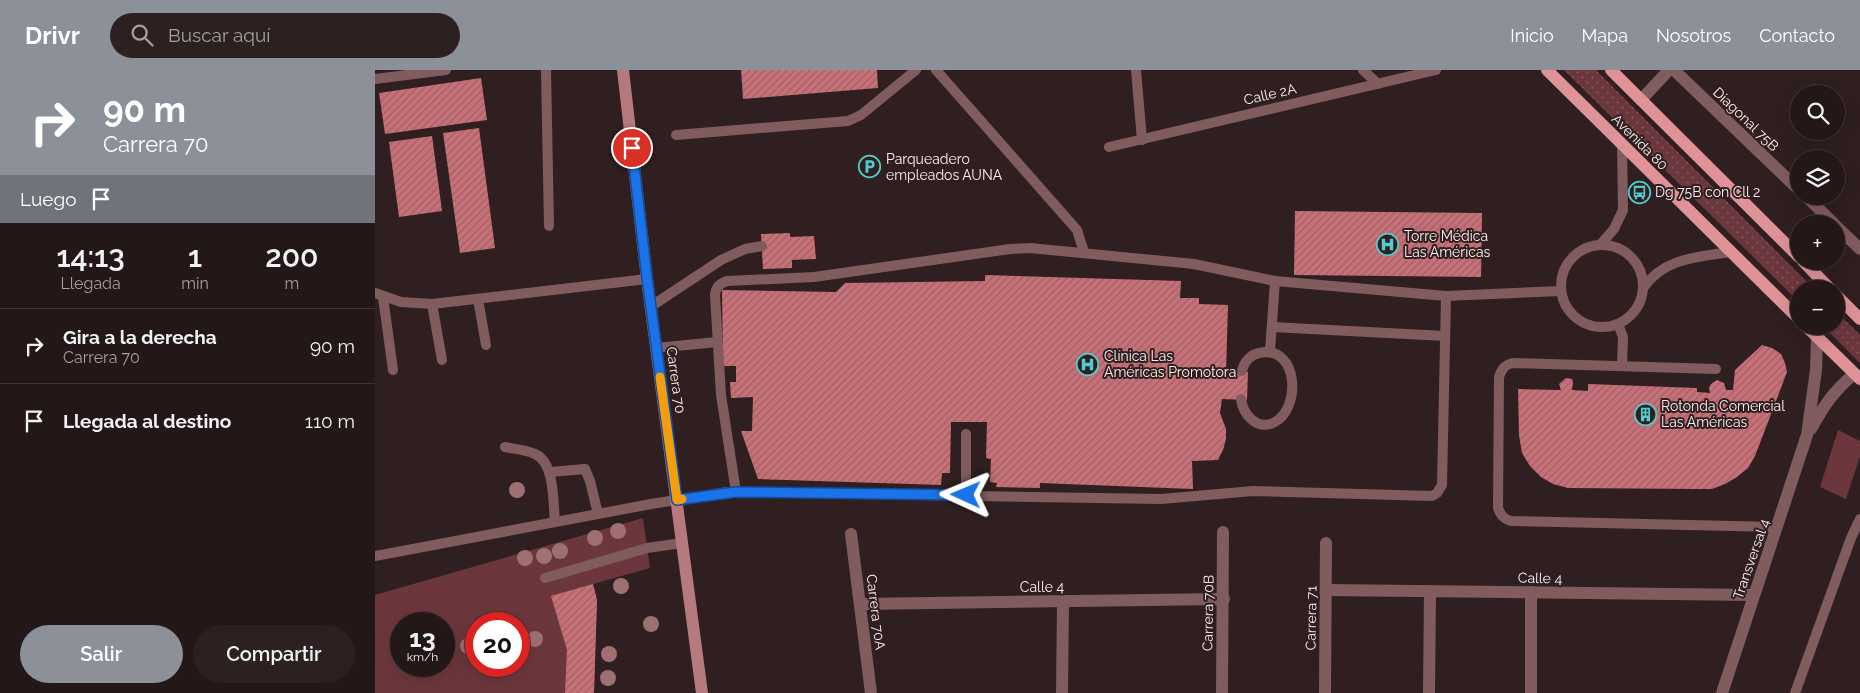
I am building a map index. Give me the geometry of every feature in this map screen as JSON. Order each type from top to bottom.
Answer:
[{"type":"main road","name":"Carrera 70","points":[[623,70],[647,278],[702,693]]},
{"type":"main road","name":"Avenida 80","points":[[1547,70],[1790,310]]},
{"type":"main road","points":[[1611,70],[1790,248]]},
{"type":"main road","points":[[1812,270],[1821,280]]},
{"type":"main road","points":[[1845,304],[1860,319]]},
{"type":"main road","points":[[1817,337],[1857,376]]},
{"type":"street","points":[[1641,100],[1669,70]]},
{"type":"street","name":"Diagonal 75B","points":[[1673,70],[1790,181]]},
{"type":"street","points":[[1815,205],[1825,215]]},
{"type":"street","points":[[1845,235],[1860,249]]},
{"type":"street","name":"Transversal 4","points":[[1722,693],[1807,435],[1817,370],[1817,337]]},
{"type":"street","name":"Transversal 4","points":[[1807,435],[1828,399],[1838,387],[1857,376]]},
{"type":"street","name":"Carrera 70B","points":[[1222,693],[1223,532]]},
{"type":"street","name":"Carrera 70A","points":[[851,534],[871,693]]},
{"type":"street","name":"Carrera 71","points":[[1325,693],[1326,543]]},
{"type":"street","name":"Calle 4","points":[[1326,590],[1754,595]]},
{"type":"street","points":[[1429,693],[1430,591]]},
{"type":"street","points":[[1531,592],[1531,693]]},
{"type":"street","name":"Calle 4","points":[[860,604],[1224,599]]},
{"type":"street","points":[[1062,693],[1063,602]]},
{"type":"lane","points":[[375,80],[447,70]]},
{"type":"lane","points":[[546,70],[549,226]]},
{"type":"lane","points":[[676,135],[848,121],[861,115],[916,70]]},
{"type":"lane","points":[[936,70],[1077,230],[1084,252]]},
{"type":"lane","points":[[1135,70],[1142,140]]},
{"type":"lane","points":[[1363,70],[1377,84]]},
{"type":"lane","name":"Calle 2A","points":[[1109,148],[1437,70]]},
{"type":"lane","points":[[1600,245],[1614,229],[1623,210],[1621,144]]},
{"type":"lane","points":[[1600,245],[1617,248],[1631,256],[1643,276],[1644,287],[1642,298],[1629,318],[1618,324],[1599,327],[1581,322],[1567,308],[1561,291],[1561,279],[1571,259],[1579,252],[1589,247],[1600,245]]},
{"type":"lane","points":[[651,307],[721,260],[739,251],[762,246]]},
{"type":"lane","points":[[736,492],[721,395],[717,342],[716,288],[721,283],[727,281],[814,277],[1010,249],[1029,248],[1194,264],[1275,281],[1445,296],[1561,291]]},
{"type":"lane","points":[[1644,287],[1651,277],[1671,264],[1688,259],[1730,252]]},
{"type":"lane","points":[[393,370],[379,295],[401,302],[432,304],[647,278]]},
{"type":"lane","points":[[1270,351],[1275,281]]},
{"type":"lane","points":[[375,556],[677,500],[736,492],[1161,499],[1253,491],[1431,496],[1437,493],[1442,485],[1445,296]]},
{"type":"lane","points":[[478,298],[486,345]]},
{"type":"lane","points":[[432,304],[442,360]]},
{"type":"lane","points":[[1618,324],[1623,337],[1622,366]]},
{"type":"lane","points":[[1272,327],[1445,336]]},
{"type":"lane","points":[[656,348],[717,342]]},
{"type":"lane","points":[[1241,399],[1242,408],[1255,422],[1260,424],[1273,422],[1285,413],[1290,403],[1292,377],[1286,361],[1280,355],[1270,351],[1256,354],[1249,359],[1243,365],[1242,371]]},
{"type":"lane","points":[[1716,369],[1513,363],[1506,365],[1501,370],[1499,376],[1500,514],[1505,519],[1511,521],[1777,527]]},
{"type":"lane","points":[[966,434],[966,495]]},
{"type":"lane","points":[[505,447],[536,454],[545,461],[550,472],[555,522]]},
{"type":"lane","points":[[550,472],[585,469],[591,481],[599,514]]},
{"type":"lane","points":[[1795,693],[1856,540],[1860,519]]},
{"type":"lane","points":[[545,578],[647,548],[682,543]]},
{"type":"shaded area","points":[[1564,70],[1596,70],[1790,265],[1790,270],[1795,270],[1805,280],[1790,280],[1790,293]]},
{"type":"shaded area","points":[[1845,320],[1860,335],[1860,363],[1832,335],[1845,335]]},
{"type":"shaded area","points":[[1838,430],[1860,441],[1860,456],[1846,499],[1820,487]]},
{"type":"shaded area","points":[[643,518],[650,568],[593,584],[597,600],[594,693],[375,693],[375,595]]},
{"type":"building","points":[[741,70],[877,70],[878,88],[743,99]]},
{"type":"building","points":[[481,78],[487,120],[385,134],[379,93]]},
{"type":"building","points":[[479,128],[495,248],[460,253],[443,133]]},
{"type":"building","points":[[432,136],[442,211],[399,217],[389,142]]},
{"type":"building","name":"Torre Médica Las Américas","points":[[1295,211],[1482,213],[1481,277],[1294,275]]},
{"type":"building","points":[[790,233],[790,237],[814,236],[816,259],[792,260],[792,268],[763,269],[761,234]]},
{"type":"building","points":[[985,275],[1181,281],[1180,298],[1199,298],[1199,304],[1228,305],[1226,372],[1248,372],[1247,400],[1222,399],[1220,413],[1226,429],[1223,450],[1218,460],[1192,461],[1193,489],[1040,483],[1040,488],[996,487],[997,483],[990,482],[991,459],[986,458],[987,422],[951,422],[950,473],[942,473],[941,485],[758,479],[741,431],[752,431],[753,397],[731,398],[730,382],[736,382],[736,366],[723,366],[722,290],[836,292],[845,283],[985,281]]},
{"type":"building","name":"Rotonda Comercial Las Américas","points":[[1762,345],[1772,348],[1781,354],[1787,372],[1755,456],[1748,468],[1725,484],[1712,489],[1568,488],[1553,484],[1541,477],[1530,466],[1522,453],[1519,435],[1518,389],[1561,390],[1559,384],[1566,378],[1572,379],[1572,390],[1588,391],[1588,384],[1697,388],[1697,392],[1710,393],[1709,388],[1711,384],[1717,380],[1724,383],[1726,390],[1733,390],[1735,370]]},
{"type":"building","points":[[593,584],[597,600],[594,693],[565,693],[567,650],[551,596]]},
{"type":"slow traffic","points":[[660,377],[677,500],[682,499]]},
{"type":"place","name":"Parqueadero empleados AUNA","points":[[870,167]]},
{"type":"place","name":"Dg 75B con Cll 2","points":[[1639,192]]},
{"type":"place","name":"Torre Médica Las Américas","points":[[1388,244]]},
{"type":"place","name":"Clínica Las Américas Promotora","points":[[1088,364]]},
{"type":"place","name":"Rotonda Comercial Las Américas","points":[[1645,414]]},
{"type":"route","points":[[632,148],[647,278],[677,500],[736,492],[966,495]]}]
